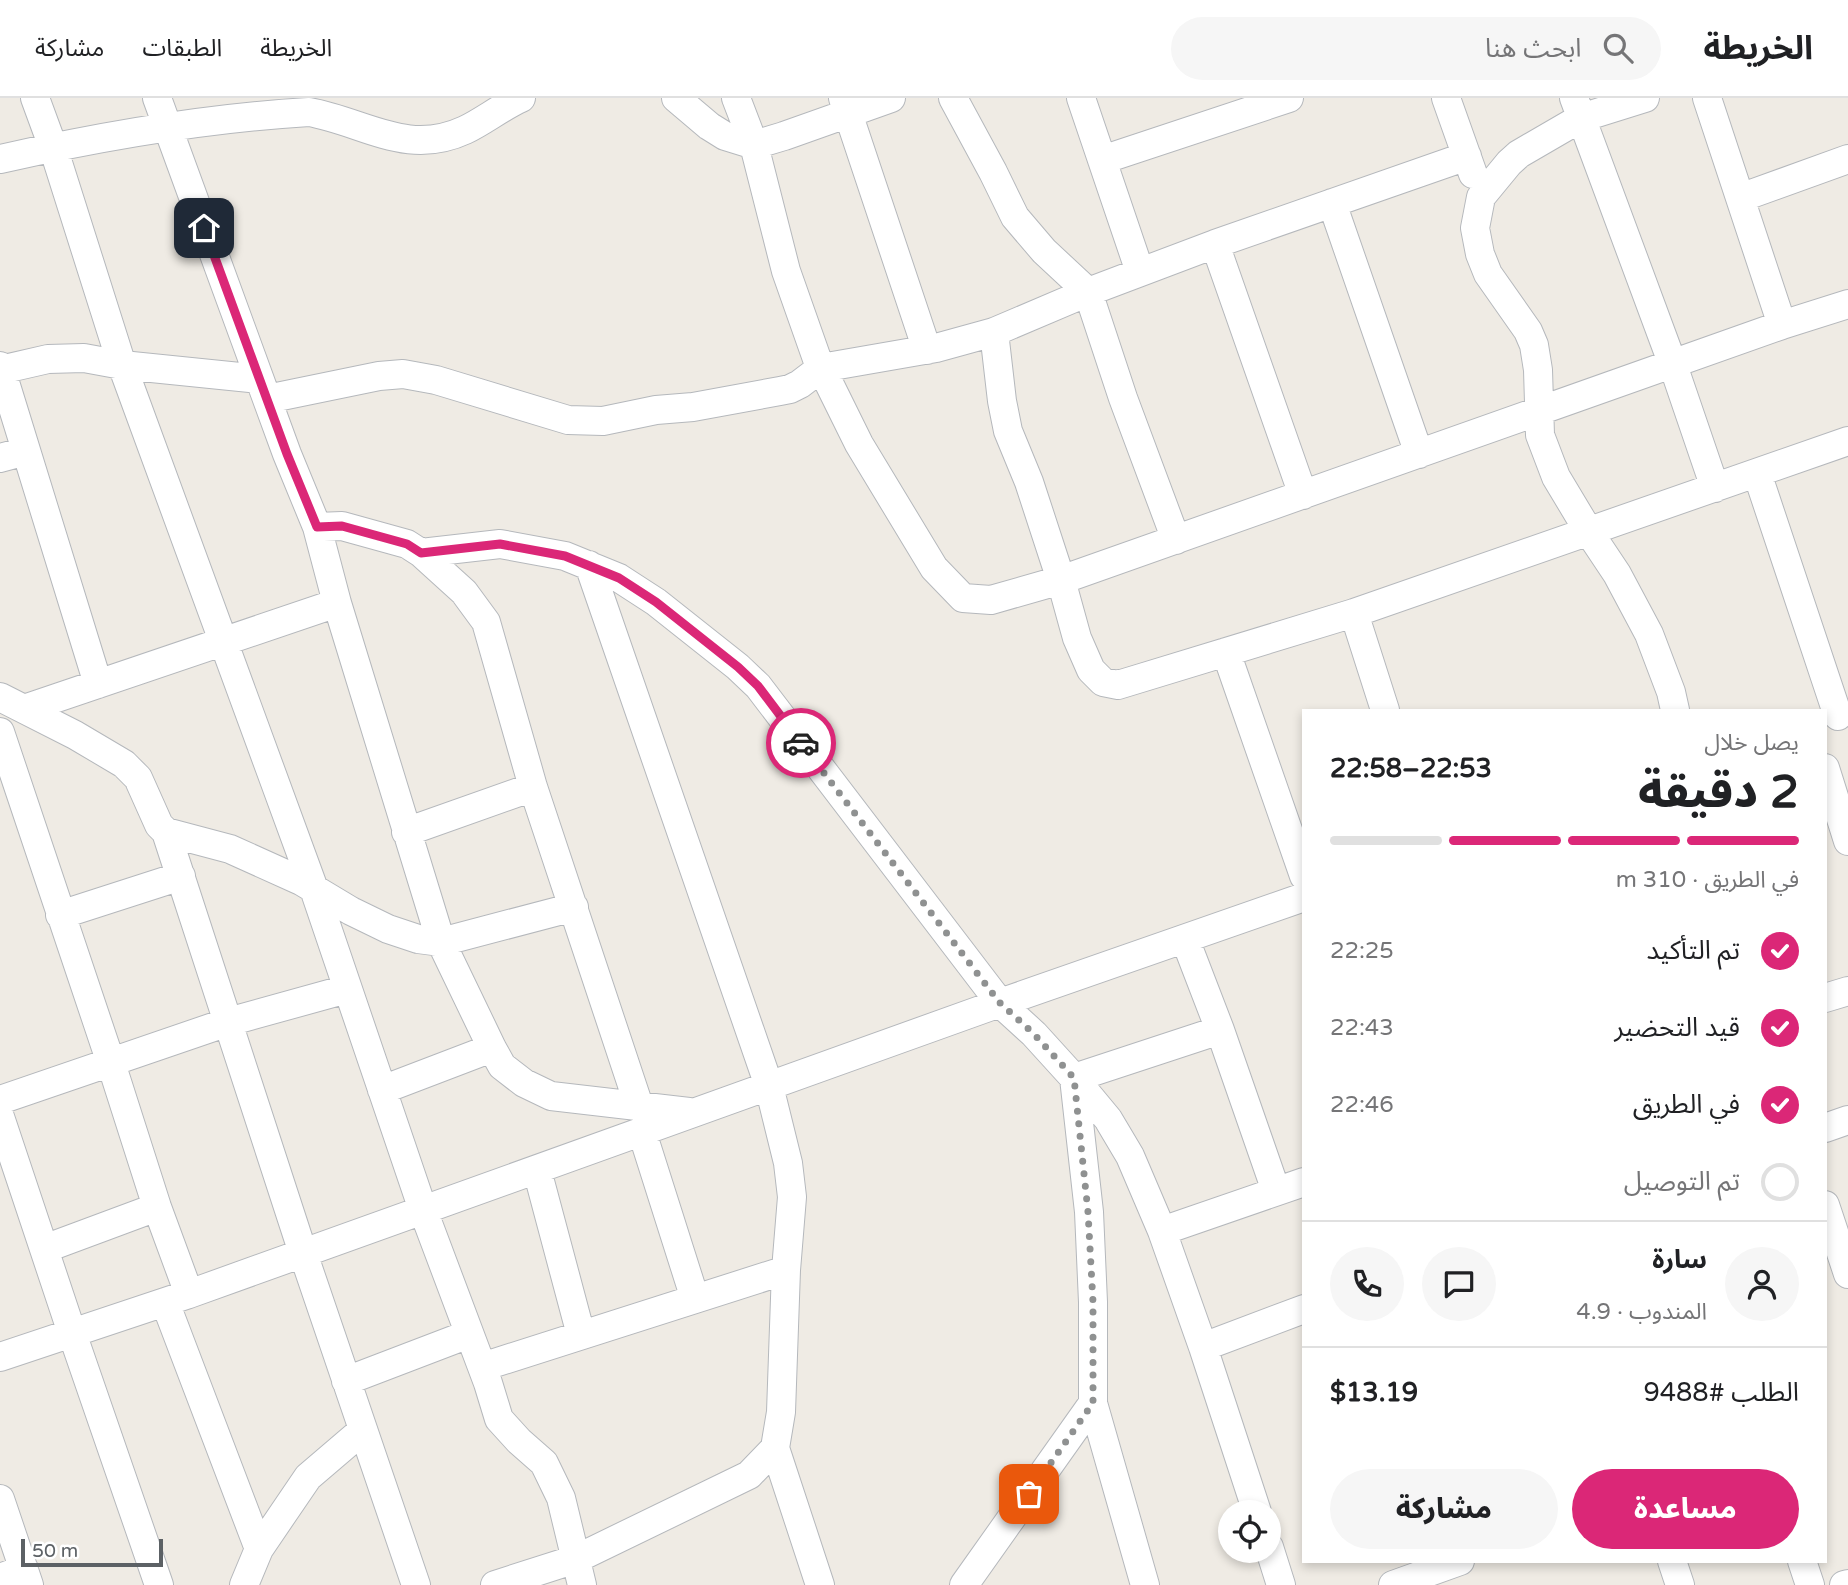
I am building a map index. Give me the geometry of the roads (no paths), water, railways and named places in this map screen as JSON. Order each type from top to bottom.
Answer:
[{"type":"street","points":[[35,98],[122,365],[314,889],[423,1210],[499,1419],[544,1464],[561,1498],[579,1572]]},
{"type":"street","points":[[157,98],[263,389],[317,527],[337,603],[441,942],[502,1066],[524,1083],[551,1096],[640,1119]]},
{"type":"street","points":[[0,159],[167,127],[308,105],[330,116],[386,135],[432,141],[465,130],[521,98]]},
{"type":"street","points":[[676,98],[725,136],[754,145],[784,136],[845,105],[891,98]]},
{"type":"street","points":[[736,98],[754,145],[786,271],[821,368],[859,444],[934,568],[963,598],[991,600],[1061,580],[1848,304]]},
{"type":"street","points":[[953,98],[1015,217],[1050,258],[1088,292],[1123,398],[1176,540]]},
{"type":"street","points":[[1081,98],[1140,272]]},
{"type":"street","points":[[1102,160],[1289,98]]},
{"type":"street","points":[[1446,98],[1481,197]]},
{"type":"street","points":[[1646,98],[1577,108],[1509,163],[1481,197],[1475,228],[1480,254],[1488,274],[1528,331],[1534,345],[1538,370],[1540,435],[1556,477],[1617,574],[1649,634],[1675,709]]},
{"type":"street","points":[[1707,98],[1782,326]]},
{"type":"street","points":[[845,105],[927,350]]},
{"type":"street","points":[[1577,108],[1673,365],[1715,488]]},
{"type":"street","points":[[98,684],[13,454],[0,369],[48,359],[84,358],[263,389],[403,374],[436,380],[568,420],[603,421],[790,389],[821,368],[927,350],[994,332],[1088,292],[1215,244],[1467,156]]},
{"type":"street","points":[[1740,198],[1848,159]]},
{"type":"street","points":[[1332,203],[1419,454]]},
{"type":"street","points":[[1215,244],[1303,495]]},
{"type":"street","points":[[994,332],[1008,431],[1029,482],[1077,638],[1091,670],[1103,682],[1118,685],[1354,613],[1848,441]]},
{"type":"street","points":[[1757,473],[1837,716]]},
{"type":"street","points":[[317,527],[342,526],[407,544],[421,553],[464,592],[486,622],[533,787],[695,1299]]},
{"type":"street","points":[[421,553],[500,544],[565,556],[589,565],[619,578],[656,602],[758,686],[1000,1003],[1034,1034],[1108,1119],[1130,1156],[1162,1231],[1253,1500]]},
{"type":"street","points":[[589,565],[769,1086],[788,1163],[792,1197],[780,1412],[775,1448],[820,1585]]},
{"type":"street","points":[[12,703],[98,684],[337,603]]},
{"type":"street","points":[[1354,613],[1385,709]]},
{"type":"street","points":[[1226,652],[1302,870]]},
{"type":"street","points":[[12,703],[124,764],[138,778],[159,825],[166,832],[303,1253],[416,1585]]},
{"type":"street","points":[[0,732],[12,806],[60,915],[111,1063],[157,1208],[177,1298],[259,1549]]},
{"type":"street","points":[[1827,774],[1848,841]]},
{"type":"street","points":[[406,832],[533,787]]},
{"type":"street","points":[[166,832],[230,849],[302,881],[351,911],[388,929],[418,939],[441,942],[573,907]]},
{"type":"street","points":[[60,915],[181,876]]},
{"type":"street","points":[[0,1357],[177,1298],[537,1170],[640,1119],[695,1113],[1302,898]]},
{"type":"street","points":[[1185,939],[1276,1191]]},
{"type":"street","points":[[0,1100],[228,1022],[347,989]]},
{"type":"street","points":[[1827,998],[1848,991]]},
{"type":"street","points":[[1074,1078],[1220,1030]]},
{"type":"street","points":[[382,1090],[492,1048]]},
{"type":"street","points":[[1074,1078],[1088,1212],[1093,1302],[1093,1403],[1146,1585]]},
{"type":"street","points":[[0,1117],[159,1585]]},
{"type":"street","points":[[1827,1127],[1848,1120]]},
{"type":"street","points":[[537,1170],[581,1335]]},
{"type":"street","points":[[1162,1231],[1302,1183]]},
{"type":"street","points":[[44,1250],[157,1208]]},
{"type":"street","points":[[1827,1214],[1839,1266]]},
{"type":"street","points":[[482,1367],[786,1270]]},
{"type":"street","points":[[1203,1347],[1302,1310]]},
{"type":"street","points":[[346,1381],[469,1334]]},
{"type":"street","points":[[964,1585],[1093,1403]]},
{"type":"street","points":[[244,1585],[259,1549],[308,1476],[363,1430]]},
{"type":"street","points":[[495,1585],[579,1572],[749,1475],[775,1448]]},
{"type":"street","points":[[0,1499],[18,1577]]},
{"type":"street","points":[[1274,1563],[1281,1585]]},
{"type":"street","points":[[1402,1575],[1452,1563]]},
{"type":"street","points":[[1673,1563],[1680,1585]]},
{"type":"street","points":[[1803,1563],[1810,1585]]}]
